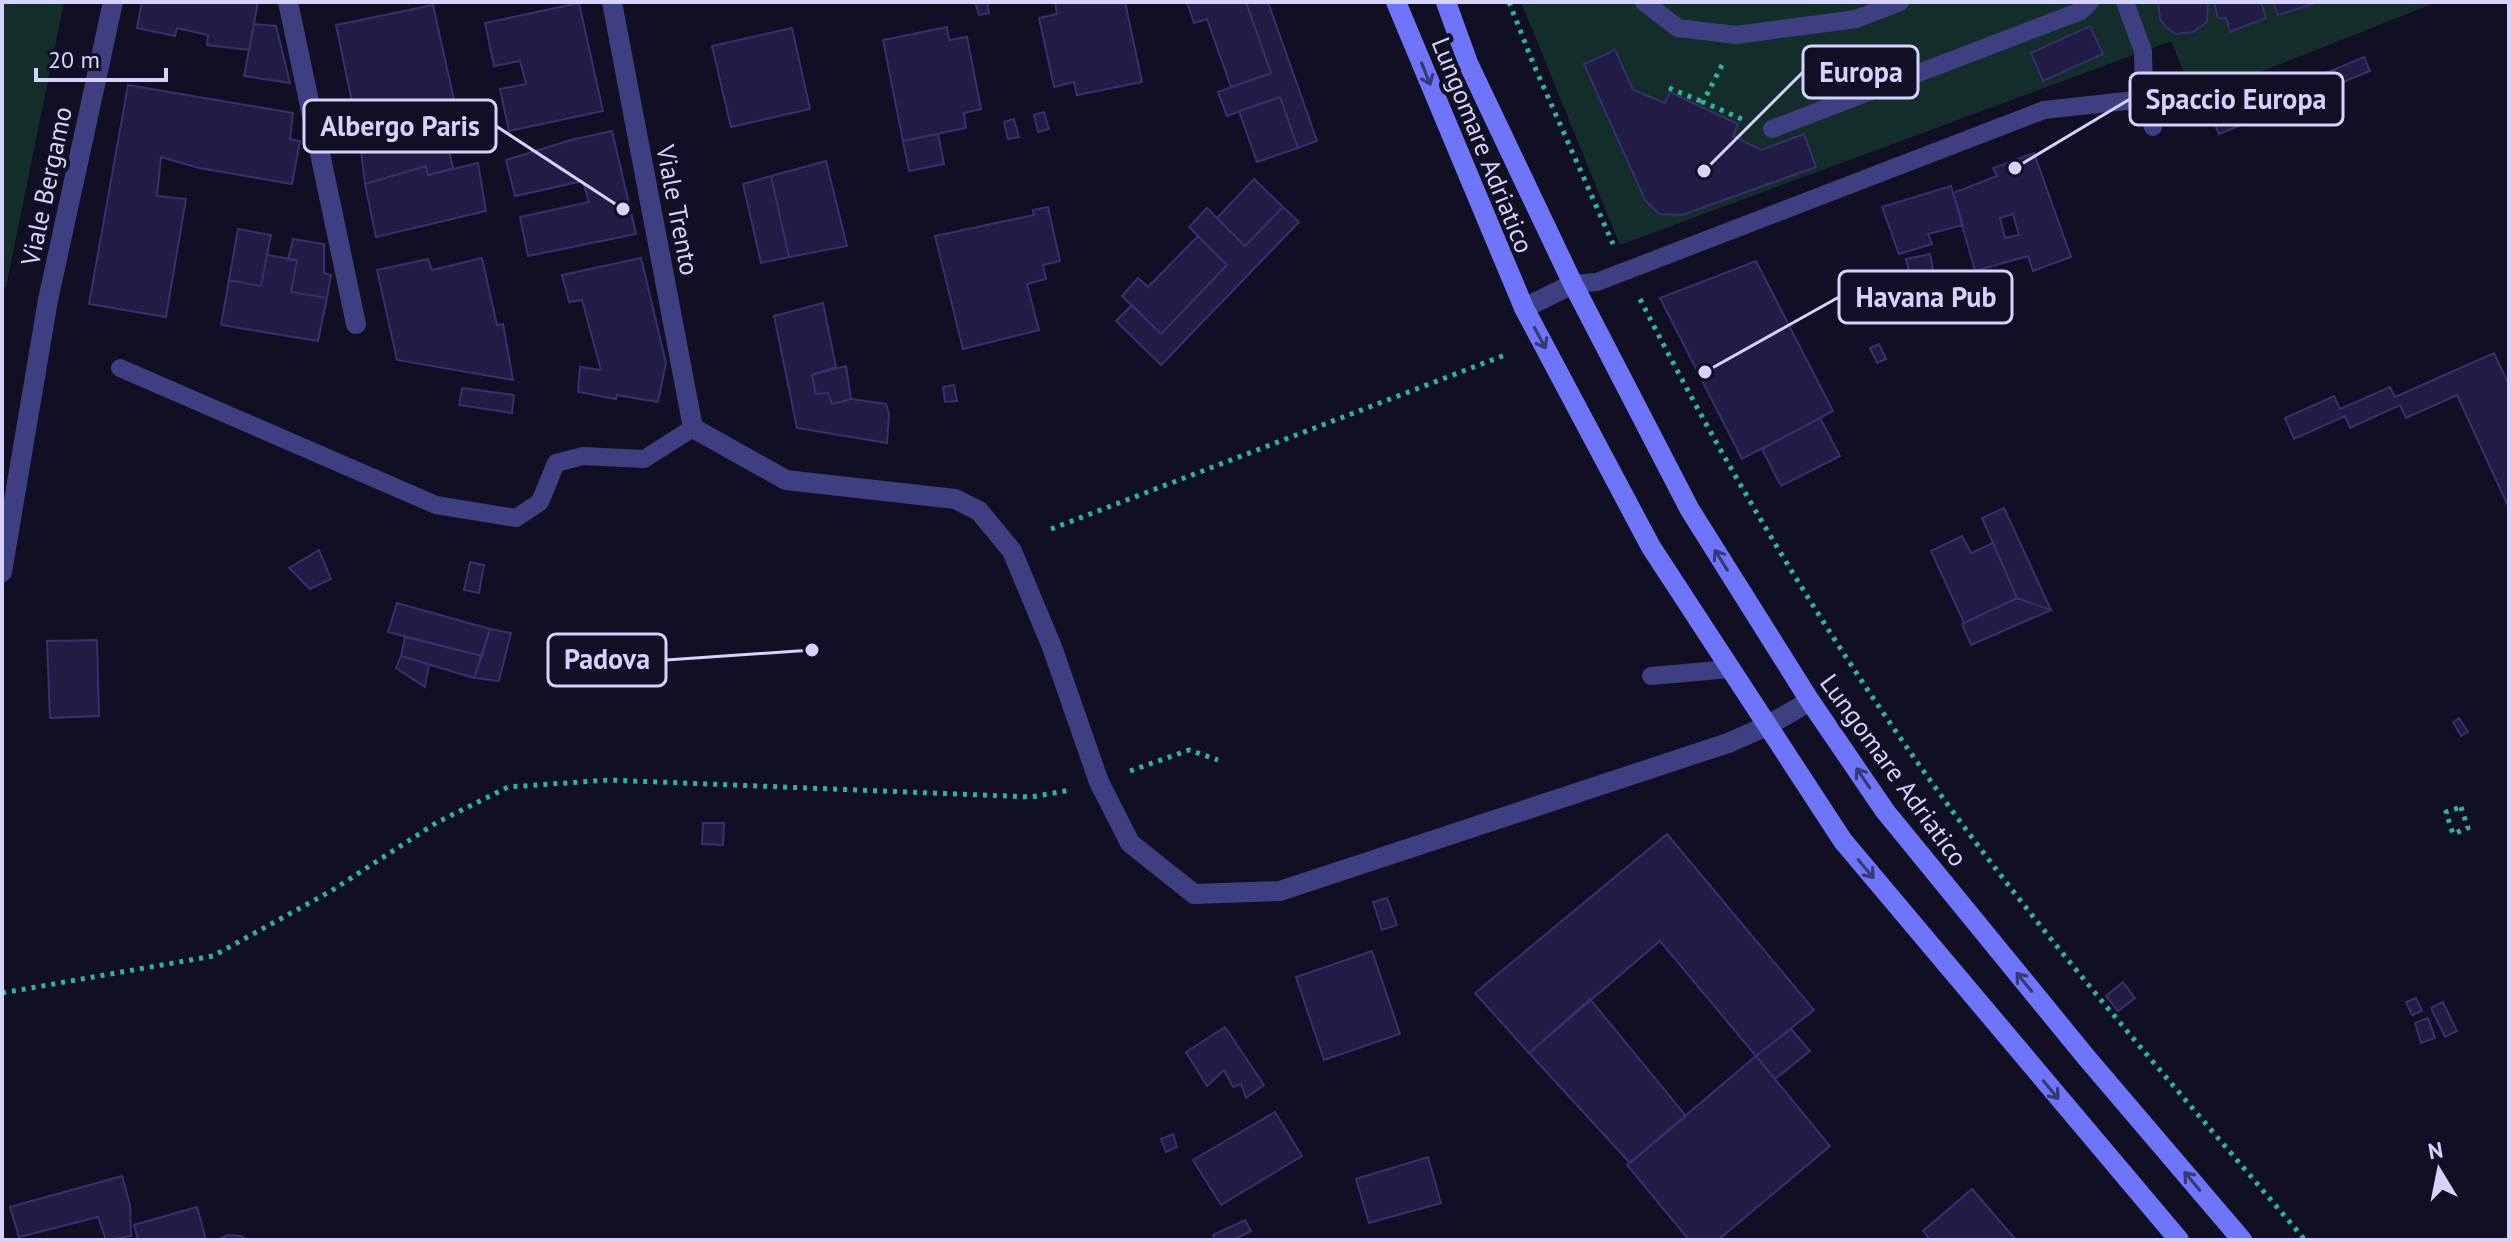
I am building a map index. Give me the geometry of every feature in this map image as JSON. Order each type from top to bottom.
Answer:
[{"type":"street","name":"Viale Bergamo","points":[[2,572],[48,300],[113,2]]},
{"type":"street","points":[[288,2],[356,324]]},
{"type":"street","name":"Viale Trento","points":[[612,2],[693,428]]},
{"type":"street","name":"Lungomare Adriatico","points":[[1396,2],[1524,308],[1651,547],[1843,841],[2179,1240]]},
{"type":"street","name":"Lungomare Adriatico","points":[[1446,2],[1468,63],[1573,284],[1690,510],[1810,701],[1885,811],[2078,1047],[2242,1240]]},
{"type":"street","points":[[1524,308],[1573,284]]},
{"type":"street","points":[[693,428],[786,480],[955,499],[979,511],[1012,551],[1052,647],[1099,782],[1130,843],[1194,894],[1280,891],[1728,743],[1767,726],[1810,701]]},
{"type":"lane","points":[[1644,2],[1678,28],[1736,35],[1856,19],[1900,2]]},
{"type":"lane","points":[[1846,2],[1856,19]]},
{"type":"lane","points":[[1772,129],[2081,11],[2090,2]]},
{"type":"lane","points":[[2125,2],[2143,51],[2144,99],[2153,127]]},
{"type":"lane","points":[[1573,284],[1597,282],[2044,110],[2144,99]]},
{"type":"lane","points":[[120,368],[436,505],[516,518],[540,502],[556,463],[583,456],[644,459],[693,428]]},
{"type":"lane","points":[[1651,676],[1730,669]]},
{"type":"path","points":[[1509,2],[1545,92],[1626,271],[1742,490],[1796,579],[1931,780],[1998,872],[2305,1240]]},
{"type":"path","points":[[1703,102],[1736,35]]},
{"type":"path","points":[[1669,88],[1743,120]]},
{"type":"path","points":[[1051,529],[1505,355]]},
{"type":"path","points":[[2,993],[213,956],[331,891],[436,823],[508,787],[609,780],[1031,797],[1099,782],[1189,750],[1218,760]]},
{"type":"path","points":[[2461,807],[2468,828],[2453,834],[2446,812],[2461,807]]},
{"type":"green space","points":[[2,2],[64,2],[6,287],[2,286]]},
{"type":"green space","points":[[1521,2],[2437,2],[2195,98],[2171,41],[1620,245]]},
{"type":"building","points":[[142,2],[258,2],[249,50],[207,45],[208,35],[177,28],[175,36],[137,28]]},
{"type":"building","points":[[975,2],[987,2],[989,13],[979,15]]},
{"type":"building","points":[[1055,2],[1125,2],[1142,82],[1077,95],[1074,82],[1054,87],[1039,18],[1057,14]]},
{"type":"building","points":[[1187,2],[1246,2],[1271,73],[1231,87],[1207,19],[1194,23]]},
{"type":"building","points":[[1246,2],[1268,2],[1317,141],[1298,148],[1280,97],[1227,116],[1218,92],[1271,73]]},
{"type":"building","points":[[2158,2],[2208,2],[2207,22],[2193,32],[2176,34],[2160,19]]},
{"type":"building","points":[[2214,2],[2261,2],[2266,18],[2230,32],[2226,18],[2218,18]]},
{"type":"building","points":[[2273,2],[2318,2],[2278,15]]},
{"type":"building","points":[[579,3],[603,111],[509,131],[500,89],[526,84],[520,61],[494,66],[485,23]]},
{"type":"building","points":[[433,5],[454,100],[356,121],[336,25]]},
{"type":"building","points":[[254,24],[276,26],[290,83],[244,76]]},
{"type":"building","points":[[2090,26],[2103,54],[2043,81],[2031,53]]},
{"type":"building","points":[[947,27],[949,40],[967,37],[981,109],[964,113],[966,128],[903,141],[883,40]]},
{"type":"building","points":[[792,28],[810,109],[731,127],[712,46]]},
{"type":"building","points":[[1615,50],[1633,90],[1665,103],[1670,92],[1738,124],[1733,136],[1761,150],[1804,134],[1816,167],[1682,215],[1659,214],[1645,200],[1584,64]]},
{"type":"building","points":[[2364,57],[2370,71],[2250,120],[2244,107]]},
{"type":"building","points":[[128,85],[293,113],[290,139],[300,141],[292,184],[199,168],[161,157],[157,196],[186,199],[166,317],[89,304]]},
{"type":"building","points":[[1280,97],[1298,148],[1257,162],[1239,111]]},
{"type":"building","points":[[2239,110],[2244,124],[2219,134],[2213,120]]},
{"type":"building","points":[[1044,112],[1049,129],[1038,132],[1034,115]]},
{"type":"building","points":[[1014,119],[1019,137],[1008,139],[1004,122]]},
{"type":"building","points":[[443,125],[453,168],[428,175],[426,166],[365,184],[360,142]]},
{"type":"building","points":[[612,131],[636,234],[528,256],[520,217],[589,202],[583,181],[515,196],[506,160]]},
{"type":"building","points":[[938,134],[944,164],[909,171],[903,141]]},
{"type":"building","points":[[2034,153],[2071,257],[2033,271],[2028,256],[1975,271],[1953,193],[1997,176],[1993,168]],"holes":[[[2013,214],[2019,235],[2005,238],[2000,218]]]},
{"type":"building","points":[[826,161],[847,246],[789,257],[771,176]]},
{"type":"building","points":[[478,163],[486,211],[376,237],[365,184],[426,166],[428,175]]},
{"type":"building","points":[[771,176],[789,257],[761,263],[743,184]]},
{"type":"building","points":[[1254,179],[1283,207],[1245,246],[1217,218]]},
{"type":"building","points":[[1951,186],[1963,225],[1928,234],[1932,244],[1899,254],[1882,207]]},
{"type":"building","points":[[1048,207],[1060,261],[1043,265],[1046,279],[1027,284],[1039,330],[963,349],[935,236],[1034,215],[1033,210]]},
{"type":"building","points":[[1283,207],[1299,222],[1161,365],[1116,321],[1132,305],[1161,334],[1227,265],[1189,227],[1207,208],[1245,246]]},
{"type":"building","points":[[238,229],[271,235],[261,286],[229,280]]},
{"type":"building","points":[[1198,236],[1227,265],[1161,334],[1122,296],[1138,278],[1148,287]]},
{"type":"building","points":[[293,239],[324,244],[324,273],[331,275],[327,298],[291,292],[297,260],[288,260]]},
{"type":"building","points":[[1930,254],[1934,275],[1911,280],[1906,259]]},
{"type":"building","points":[[267,255],[297,260],[291,292],[327,298],[318,341],[221,325],[229,280],[261,286]]},
{"type":"building","points":[[482,258],[497,325],[503,324],[513,380],[397,360],[377,270],[428,259],[432,270]]},
{"type":"building","points":[[641,258],[666,363],[658,402],[578,392],[580,367],[601,370],[582,300],[569,302],[562,275]]},
{"type":"building","points":[[1756,261],[1833,411],[1742,459],[1660,298]]},
{"type":"building","points":[[823,303],[836,367],[812,375],[816,394],[828,393],[832,404],[851,399],[886,404],[889,414],[887,443],[797,428],[774,316]]},
{"type":"building","points":[[1879,344],[1886,359],[1877,363],[1870,348]]},
{"type":"building","points":[[2494,353],[2509,385],[2509,508],[2457,395],[2406,418],[2400,405],[2350,428],[2345,416],[2294,439],[2285,418],[2334,396],[2340,409],[2390,387],[2395,397]]},
{"type":"building","points":[[846,366],[851,399],[832,404],[828,393],[816,394],[812,375]]},
{"type":"building","points":[[954,385],[957,401],[945,402],[943,387]]},
{"type":"building","points":[[462,388],[514,395],[512,413],[459,405]]},
{"type":"building","points":[[1820,418],[1840,456],[1781,486],[1762,449]]},
{"type":"building","points":[[2004,508],[2051,610],[2017,598],[1982,518]]},
{"type":"building","points":[[1962,536],[1971,553],[1993,543],[2017,598],[1964,623],[1931,551]]},
{"type":"building","points":[[319,550],[331,579],[310,589],[289,568]]},
{"type":"building","points":[[470,562],[484,565],[479,593],[464,590]]},
{"type":"building","points":[[2017,598],[2051,610],[1971,645],[1962,624]]},
{"type":"building","points":[[397,603],[490,629],[482,656],[388,632]]},
{"type":"building","points":[[490,629],[511,633],[499,681],[474,678]]},
{"type":"building","points":[[405,637],[482,656],[474,678],[401,656]]},
{"type":"building","points":[[97,640],[99,716],[50,718],[47,641]]},
{"type":"building","points":[[401,656],[429,664],[425,687],[396,668]]},
{"type":"building","points":[[2459,718],[2468,732],[2461,736],[2453,722]]},
{"type":"building","points":[[703,823],[724,823],[723,845],[702,844]]},
{"type":"building","points":[[1667,834],[1814,1010],[1756,1056],[1660,941],[1529,1053],[1475,993]]},
{"type":"building","points":[[1387,898],[1397,925],[1382,930],[1373,902]]},
{"type":"building","points":[[1372,951],[1400,1034],[1324,1060],[1296,977]]},
{"type":"building","points":[[2123,982],[2135,998],[2118,1011],[2106,996]]},
{"type":"building","points":[[2416,998],[2422,1011],[2412,1015],[2406,1002]]},
{"type":"building","points":[[1590,999],[1686,1116],[1630,1163],[1529,1053]]},
{"type":"building","points":[[2443,1002],[2457,1031],[2445,1037],[2431,1008]]},
{"type":"building","points":[[2428,1018],[2435,1038],[2421,1043],[2415,1023]]},
{"type":"building","points":[[1225,1027],[1264,1085],[1246,1098],[1241,1084],[1233,1087],[1224,1070],[1207,1086],[1186,1052]]},
{"type":"building","points":[[1791,1029],[1810,1051],[1775,1079],[1756,1056]]},
{"type":"building","points":[[1756,1056],[1830,1146],[1718,1240],[1689,1240],[1627,1165]]},
{"type":"building","points":[[1275,1112],[1302,1156],[1221,1205],[1193,1160]]},
{"type":"building","points":[[1173,1134],[1177,1147],[1166,1152],[1161,1139]]},
{"type":"building","points":[[1428,1157],[1441,1203],[1369,1223],[1356,1179]]},
{"type":"building","points":[[122,1176],[130,1205],[131,1236],[106,1240],[98,1217],[19,1237],[10,1207]]},
{"type":"building","points":[[1972,1189],[2016,1240],[1930,1240],[1923,1231]]},
{"type":"building","points":[[197,1207],[206,1240],[138,1240],[134,1225]]},
{"type":"building","points":[[1245,1220],[1251,1231],[1233,1240],[1215,1240],[1213,1235]]},
{"type":"building","points":[[228,1235],[241,1236],[247,1240],[218,1240]]},
{"type":"place","name":"Spaccio Europa","points":[[2015,168]]},
{"type":"place","name":"Europa","points":[[1704,171]]},
{"type":"place","name":"Albergo Paris","points":[[623,209]]},
{"type":"place","name":"Havana Pub","points":[[1705,372]]},
{"type":"place","name":"Padova","points":[[812,650]]}]
